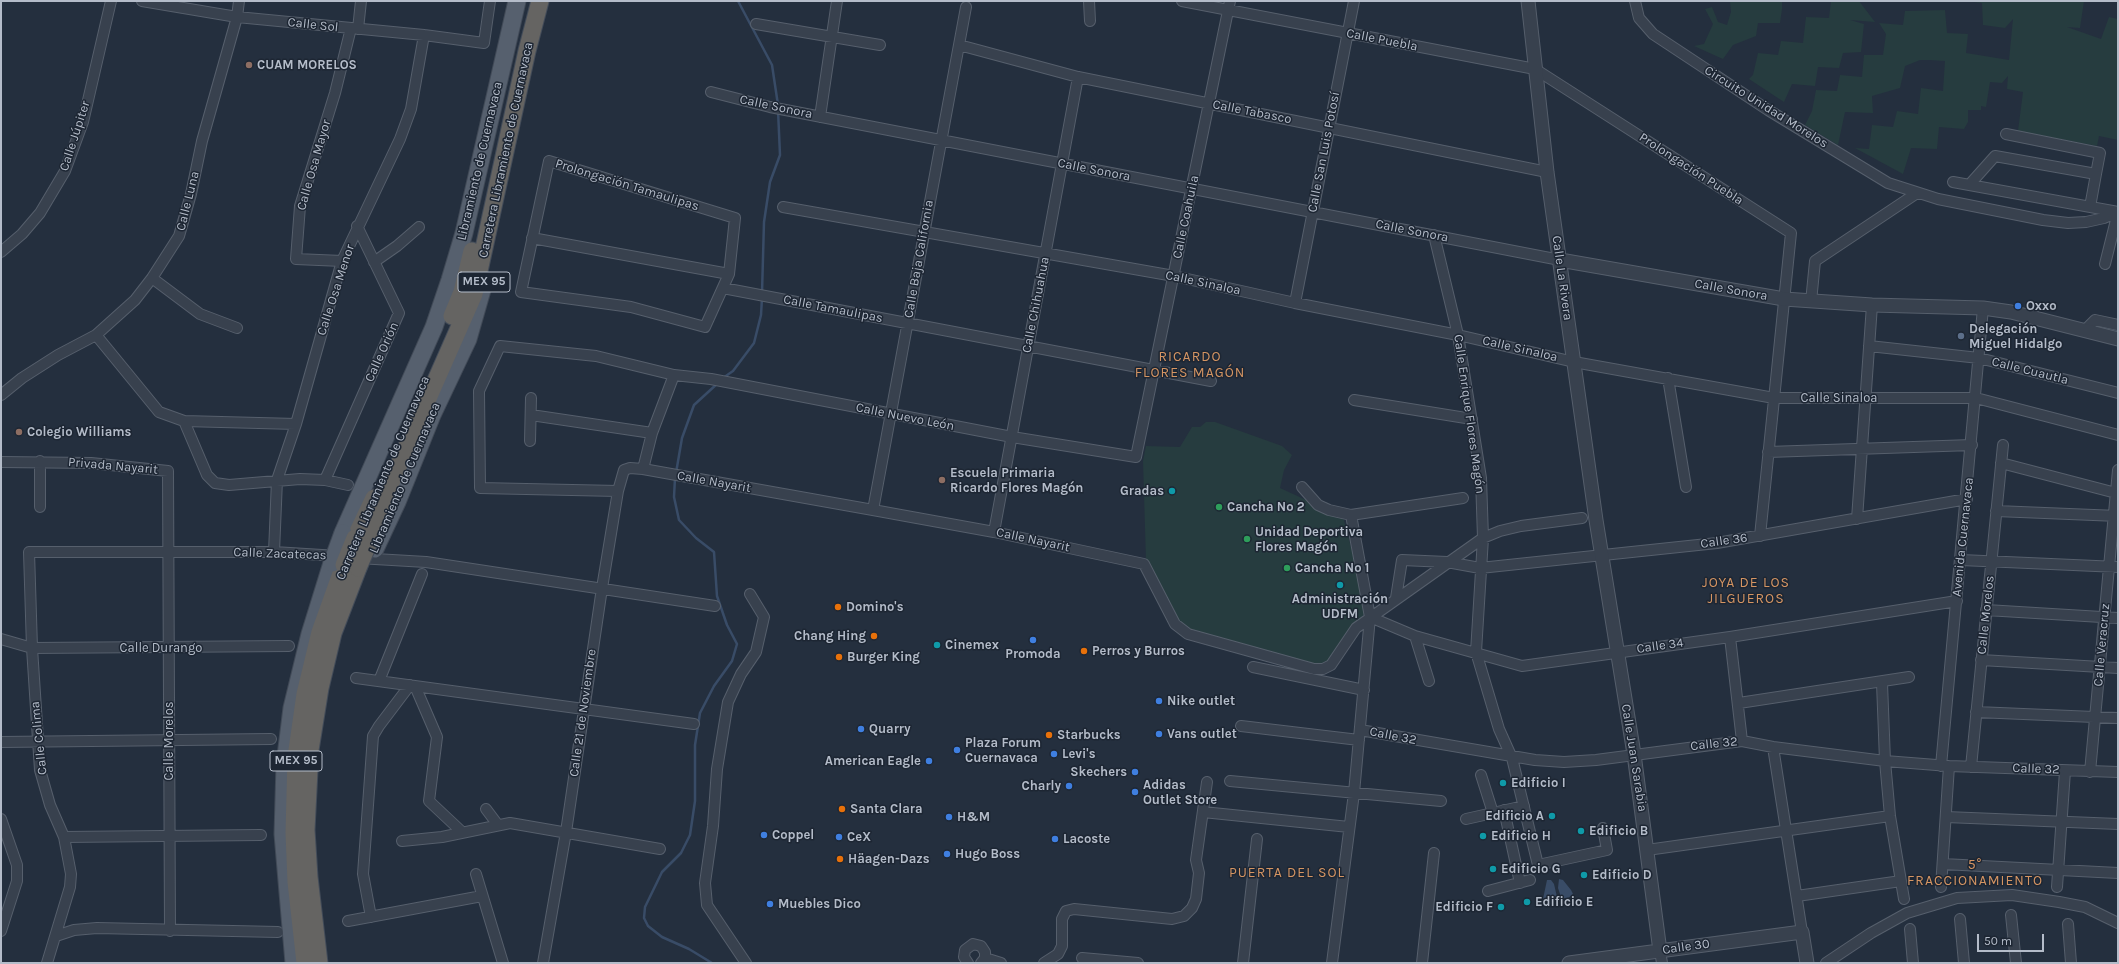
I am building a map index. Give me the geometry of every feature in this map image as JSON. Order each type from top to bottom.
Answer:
[{"type":"highway","name":"Carretera Libramiento de Cuernavaca","points":[[305,963],[296,882],[294,833],[296,757],[305,694],[320,632],[350,566],[462,292],[498,147],[527,1]]},
{"type":"highway","name":"Carretera Libramiento de Cuernavaca","points":[[360,541],[385,496],[474,294],[526,51],[540,1]]},
{"type":"highway","name":"Carretera Libramiento de Cuernavaca","points":[[319,963],[309,877],[306,830],[310,750],[320,688],[350,566]]},
{"type":"main road","name":"Libramiento de Cuernavaca","points":[[294,963],[283,834],[285,764],[294,701],[310,634],[350,566],[360,541],[450,280],[464,233],[517,1]]},
{"type":"main road","name":"Libramiento de Cuernavaca","points":[[360,541],[396,502],[432,415],[468,339],[481,297],[534,53],[547,1]]},
{"type":"main road","name":"Libramiento de Cuernavaca","points":[[325,963],[315,877],[313,829],[317,751],[327,690],[341,635],[350,566]]},
{"type":"street","name":"Calle Júpiter","points":[[1,252],[22,234],[40,212],[65,171],[82,122],[111,1]]},
{"type":"street","name":"Calle Sol","points":[[142,1],[237,17],[424,35],[484,43],[490,1]]},
{"type":"street","name":"Calle Luna","points":[[1,395],[22,378],[52,358],[96,334],[135,300],[152,278],[179,236],[191,194],[202,141],[237,17],[239,1]]},
{"type":"street","points":[[355,29],[361,1]]},
{"type":"street","points":[[820,117],[837,1]]},
{"type":"street","points":[[1089,1],[1090,21]]},
{"type":"street","name":"Calle Puebla","points":[[1182,1],[1229,5],[1348,33],[1535,69]]},
{"type":"street","name":"Calle San Luis Potosí","points":[[1295,303],[1354,1]]},
{"type":"street","name":"Calle La Rivera","points":[[1528,1],[1547,172],[1601,554]]},
{"type":"street","name":"Circuito Unidad Morelos","points":[[1635,1],[1639,18],[1653,34],[1768,110],[1888,183],[1917,193],[2043,220],[2068,223],[2104,218],[2118,212]]},
{"type":"street","name":"Calle Coahuila","points":[[1136,457],[1229,5]]},
{"type":"street","name":"Calle Baja California","points":[[873,510],[966,7]]},
{"type":"street","points":[[756,24],[880,45]]},
{"type":"street","name":"Calle Osa Mayor","points":[[342,261],[296,259],[300,206],[313,158],[355,29]]},
{"type":"street","name":"Calle Osa Menor","points":[[274,552],[277,480],[296,424],[342,261],[357,226],[400,139],[411,109],[424,35]]},
{"type":"street","name":"Calle Tabasco","points":[[959,45],[1078,77],[1547,172]]},
{"type":"street","name":"Prolongación Puebla","points":[[1535,69],[1791,233],[1784,299]]},
{"type":"street","name":"Calle Chihuahua","points":[[994,532],[1078,77]]},
{"type":"street","name":"Calle Sonora","points":[[710,92],[770,107],[820,117],[1560,260],[1784,299],[1872,305],[1983,308],[2011,312],[2118,338]]},
{"type":"street","points":[[2006,134],[2100,153],[2090,207]]},
{"type":"street","points":[[1970,184],[1995,156],[2096,174]]},
{"type":"street","name":"Prolongación Tamaulipas","points":[[723,288],[705,327],[631,307],[521,292],[549,161],[735,218],[729,274]]},
{"type":"street","points":[[1954,182],[2118,212],[2105,264]]},
{"type":"street","points":[[1811,302],[1815,261],[1917,193]]},
{"type":"street","name":"Calle Sinaloa","points":[[783,207],[1046,252],[1174,276],[1295,303],[1458,335],[1574,362],[1774,398],[1976,398],[2118,435]]},
{"type":"street","name":"Calle Orión","points":[[326,480],[399,313],[357,226]]},
{"type":"street","points":[[374,262],[419,228]]},
{"type":"street","name":"Calle Enrique Flores Magón","points":[[1434,235],[1458,335],[1481,478],[1483,538],[1476,652],[1499,729],[1512,758],[1538,865],[1607,850],[1603,828]]},
{"type":"street","points":[[532,238],[729,274],[723,288]]},
{"type":"street","points":[[152,278],[200,314],[237,328]]},
{"type":"street","name":"Calle Tamaulipas","points":[[723,288],[1211,381]]},
{"type":"street","points":[[1760,536],[1784,299]]},
{"type":"street","points":[[1857,519],[1872,305]]},
{"type":"street","name":"Avenida Cuernavaca","points":[[1941,887],[1946,817],[1945,766],[1957,601],[1983,308]]},
{"type":"street","points":[[2085,330],[2095,320],[2118,325]]},
{"type":"street","points":[[96,334],[159,412],[184,421],[296,424]]},
{"type":"street","name":"Calle Nuevo León","points":[[618,491],[480,488],[479,391],[500,346],[596,356],[674,375],[711,379],[1012,437],[1136,457]]},
{"type":"street","name":"Calle Cuautla","points":[[1869,346],[1979,358],[2118,393]]},
{"type":"street","points":[[643,470],[652,433],[674,375]]},
{"type":"street","points":[[1668,378],[1686,487]]},
{"type":"street","points":[[530,441],[531,398]]},
{"type":"street","points":[[1354,400],[1472,419]]},
{"type":"street","points":[[531,415],[652,433]]},
{"type":"street","points":[[184,421],[207,475],[215,483],[229,485],[277,480],[326,480],[348,485]]},
{"type":"street","points":[[1768,452],[1862,450],[1972,445]]},
{"type":"street","name":"Calle Morelos","points":[[1971,767],[2003,445]]},
{"type":"street","points":[[40,461],[40,507]]},
{"type":"street","name":"Privada Nayarit","points":[[1,462],[40,461],[92,463],[168,471],[168,552]]},
{"type":"street","points":[[2001,463],[2116,494]]},
{"type":"street","name":"Calle 21 de Noviembre","points":[[540,962],[566,832],[583,708],[618,491],[621,475],[624,470],[630,468]]},
{"type":"street","name":"Calle Nayarit","points":[[630,468],[994,532],[1144,564],[1175,624],[1188,634],[1303,666],[1323,669],[1331,665],[1356,628],[1370,617]]},
{"type":"street","name":"Calle Veracruz","points":[[2090,772],[2104,617],[2114,567],[2118,470]]},
{"type":"street","points":[[1302,487],[1318,505],[1329,510],[1351,514],[1463,498]]},
{"type":"street","name":"Calle 36","points":[[1396,598],[1402,560],[1447,562],[1480,568],[1716,543],[1967,499]]},
{"type":"street","points":[[1996,511],[2116,516]]},
{"type":"street","points":[[1332,963],[1354,793],[1370,617],[1351,514]]},
{"type":"street","points":[[1370,617],[1483,538],[1500,531],[1521,526],[1582,518]]},
{"type":"street","name":"Calle Zacatecas","points":[[29,552],[274,552],[426,562],[715,606]]},
{"type":"street","name":"Calle Colima","points":[[29,552],[32,648],[40,770],[50,805],[64,837],[71,874],[70,888],[47,963]]},
{"type":"street","name":"Calle Morelos","points":[[168,552],[170,931]]},
{"type":"street","name":"Calle Juan Sarabia","points":[[1601,554],[1634,754],[1661,957]]},
{"type":"street","points":[[1961,560],[2114,567]]},
{"type":"street","points":[[379,682],[422,574]]},
{"type":"street","points":[[746,963],[707,905],[705,883],[713,826],[717,769],[728,702],[741,674],[756,652],[764,617],[750,594]]},
{"type":"street","name":"Calle 34","points":[[1370,617],[1415,636],[1522,666],[1957,601]]},
{"type":"street","points":[[1986,610],[2118,618]]},
{"type":"street","points":[[1415,636],[1428,681]]},
{"type":"street","points":[[1730,636],[1739,703],[1742,741]]},
{"type":"street","name":"Calle Durango","points":[[1,639],[32,648],[289,646]]},
{"type":"street","points":[[1981,660],[2118,668]]},
{"type":"street","points":[[1253,667],[1364,690]]},
{"type":"street","points":[[1739,703],[1882,683],[1909,677]]},
{"type":"street","points":[[356,678],[694,724]]},
{"type":"street","points":[[1882,683],[1885,761],[1890,816],[1904,899]]},
{"type":"street","points":[[412,686],[437,737],[430,802],[462,832]]},
{"type":"street","points":[[371,917],[363,874],[373,736],[379,726],[412,686]]},
{"type":"street","points":[[1976,712],[2118,718]]},
{"type":"street","name":"Calle 32","points":[[1241,726],[1360,735],[1512,758],[1564,762],[1742,741],[1773,747],[1885,761],[1945,766],[2118,772]]},
{"type":"street","points":[[1,742],[272,739]]},
{"type":"street","points":[[1773,747],[1808,963]]},
{"type":"street","points":[[2057,888],[2065,771]]},
{"type":"street","points":[[1481,775],[1493,813]]},
{"type":"street","points":[[1230,781],[1441,802]]},
{"type":"street","points":[[1044,963],[1058,954],[1062,946],[1062,919],[1066,911],[1074,909],[1172,919],[1184,916],[1192,908],[1196,898],[1199,874],[1196,860],[1207,782]]},
{"type":"street","points":[[1466,819],[1524,806]]},
{"type":"street","points":[[486,809],[498,825]]},
{"type":"street","points":[[1488,891],[1525,882],[1504,810]]},
{"type":"street","points":[[1203,812],[1349,827]]},
{"type":"street","points":[[1647,850],[1890,816]]},
{"type":"street","points":[[1946,817],[2118,824]]},
{"type":"street","points":[[1,819],[17,865],[17,881],[1,930]]},
{"type":"street","points":[[402,841],[442,837],[510,823],[660,849]]},
{"type":"street","points":[[64,837],[261,835]]},
{"type":"street","points":[[1243,963],[1258,839]]},
{"type":"street","points":[[1422,963],[1434,853]]},
{"type":"street","points":[[1943,864],[2118,873]]},
{"type":"street","points":[[476,874],[503,963]]},
{"type":"street","points":[[1796,896],[1901,881]]},
{"type":"street","points":[[1826,963],[1871,933],[1908,914],[1957,898],[2012,895],[2060,902],[2085,908],[2118,923]]},
{"type":"street","points":[[348,921],[482,896]]},
{"type":"street","points":[[2011,915],[2016,963]]},
{"type":"street","points":[[1960,918],[1964,963]]},
{"type":"street","points":[[2068,924],[2071,963]]},
{"type":"street","points":[[56,936],[74,930],[97,928],[170,931],[278,932]]},
{"type":"street","points":[[1910,929],[1913,963]]},
{"type":"street","name":"Calle 30","points":[[1569,963],[1661,957],[1802,932]]},
{"type":"street","points":[[966,962],[964,950],[974,944],[984,949],[983,960],[1001,963]]},
{"type":"street","points":[[1082,958],[1138,963]]},
{"type":"green space","points":[[1730,1],[1782,1],[1782,9],[1780,23],[1758,23],[1756,36],[1733,45],[1723,59],[1694,46],[1704,44],[1713,24],[1705,9],[1712,7],[1718,22],[1727,25],[1731,12]]},
{"type":"green space","points":[[1831,1],[1859,1],[1875,22],[1850,20],[1864,24],[1861,52],[1843,53],[1839,68],[1818,67],[1815,86],[1792,84],[1784,102],[1749,79],[1753,75],[1758,53],[1778,55],[1781,41],[1803,43],[1806,17],[1829,18]]},
{"type":"green space","points":[[1966,1],[2084,1],[2080,28],[2067,27],[2101,39],[2109,17],[2118,19],[2118,140],[2099,136],[2097,146],[2018,131],[2023,92],[2007,89],[2008,76],[2002,83],[1990,82],[1986,107],[1981,106],[1981,110],[1968,110],[1968,122],[1964,129],[1939,127],[1937,149],[1911,148],[1903,174],[1855,148],[1869,149],[1872,125],[1893,127],[1897,111],[1918,114],[1921,88],[1943,91],[1945,61],[1930,60],[1920,60],[1905,66],[1900,88],[1872,96],[1873,113],[1845,112],[1838,145],[1805,125],[1812,111],[1816,90],[1837,91],[1840,75],[1862,77],[1864,55],[1883,55],[1886,34],[1879,23],[1903,25],[1905,11],[1945,10],[1947,33],[1968,34],[1966,53],[2009,60],[2013,19],[2005,28],[1983,25],[1982,3]]},
{"type":"green space","name":"Unidad Deportiva Flores Magón","points":[[1206,422],[1215,422],[1282,446],[1292,455],[1284,470],[1280,488],[1343,517],[1368,611],[1353,625],[1329,663],[1315,668],[1188,631],[1178,624],[1146,561],[1143,461],[1146,446],[1180,447],[1192,427],[1200,427]]},
{"type":"water","points":[[1559,879],[1563,880],[1573,894],[1567,899],[1561,897],[1558,888]]},
{"type":"water","points":[[1547,880],[1551,880],[1554,884],[1557,897],[1556,901],[1549,905],[1543,899]]},
{"type":"waterway","points":[[738,1],[772,65],[778,105]]},
{"type":"waterway","points":[[762,293],[764,222],[770,182],[780,155],[778,110]]},
{"type":"waterway","points":[[723,378],[733,371],[754,343],[761,315],[762,298]]},
{"type":"waterway","points":[[676,473],[682,438],[694,405],[718,383]]},
{"type":"waterway","points":[[675,478],[674,497],[679,520],[696,538],[714,552],[717,596],[727,625],[737,644],[732,661],[714,686],[700,713],[695,745],[695,801],[690,835],[681,853],[662,872],[645,907],[644,918],[648,926],[662,937],[689,949],[712,963]]},
{"type":"place","name":"CUAM MORELOS","points":[[249,65]]},
{"type":"place","name":"Oxxo","points":[[2018,306]]},
{"type":"place","name":"Delegación Miguel Hidalgo","points":[[1961,336]]},
{"type":"place","name":"Colegio Williams","points":[[19,432]]},
{"type":"place","name":"Escuela Primaria Ricardo Flores Magón","points":[[942,480]]},
{"type":"place","name":"Gradas","points":[[1172,491]]},
{"type":"place","name":"Cancha No 2","points":[[1219,507]]},
{"type":"place","name":"Unidad Deportiva Flores Magón","points":[[1247,539]]},
{"type":"place","name":"Cancha No 1","points":[[1287,568]]},
{"type":"place","name":"Administración UDFM","points":[[1340,585]]},
{"type":"place","name":"Domino's","points":[[838,607]]},
{"type":"place","name":"Chang Hing","points":[[874,636]]},
{"type":"place","name":"Promoda","points":[[1033,640]]},
{"type":"place","name":"Cinemex","points":[[937,645]]},
{"type":"place","name":"Perros y Burros","points":[[1084,651]]},
{"type":"place","name":"Burger King","points":[[839,657]]},
{"type":"place","name":"Nike outlet","points":[[1159,701]]},
{"type":"place","name":"Quarry","points":[[861,729]]},
{"type":"place","name":"Vans outlet","points":[[1159,734]]},
{"type":"place","name":"Starbucks","points":[[1049,735]]},
{"type":"place","name":"Plaza Forum Cuernavaca","points":[[957,750]]},
{"type":"place","name":"Levi's","points":[[1054,754]]},
{"type":"place","name":"American Eagle","points":[[929,761]]},
{"type":"place","name":"Skechers","points":[[1135,772]]},
{"type":"place","name":"Edificio I","points":[[1503,783]]},
{"type":"place","name":"Charly","points":[[1069,786]]},
{"type":"place","name":"Adidas Outlet Store","points":[[1135,792]]},
{"type":"place","name":"Santa Clara","points":[[842,809]]},
{"type":"place","name":"Edificio A","points":[[1552,816]]},
{"type":"place","name":"H&M","points":[[949,817]]},
{"type":"place","name":"Edificio B","points":[[1581,831]]},
{"type":"place","name":"Coppel","points":[[764,835]]},
{"type":"place","name":"Edificio H","points":[[1483,836]]},
{"type":"place","name":"CeX","points":[[839,837]]},
{"type":"place","name":"Lacoste","points":[[1055,839]]},
{"type":"place","name":"Hugo Boss","points":[[947,854]]},
{"type":"place","name":"Häagen-Dazs","points":[[840,859]]},
{"type":"place","name":"Edificio G","points":[[1493,869]]},
{"type":"place","name":"Edificio D","points":[[1584,875]]},
{"type":"place","name":"Edificio E","points":[[1527,902]]},
{"type":"place","name":"Muebles Dico","points":[[770,904]]},
{"type":"place","name":"Edificio F","points":[[1501,907]]},
{"type":"district","name":"RICARDO FLORES MAGÓN","points":[[1190,366]]},
{"type":"district","name":"JOYA DE LOS JILGUEROS","points":[[1746,592]]},
{"type":"district","name":"PUERTA DEL SOL","points":[[1287,873]]},
{"type":"district","name":"5° FRACCIONAMIENTO","points":[[1975,874]]}]
